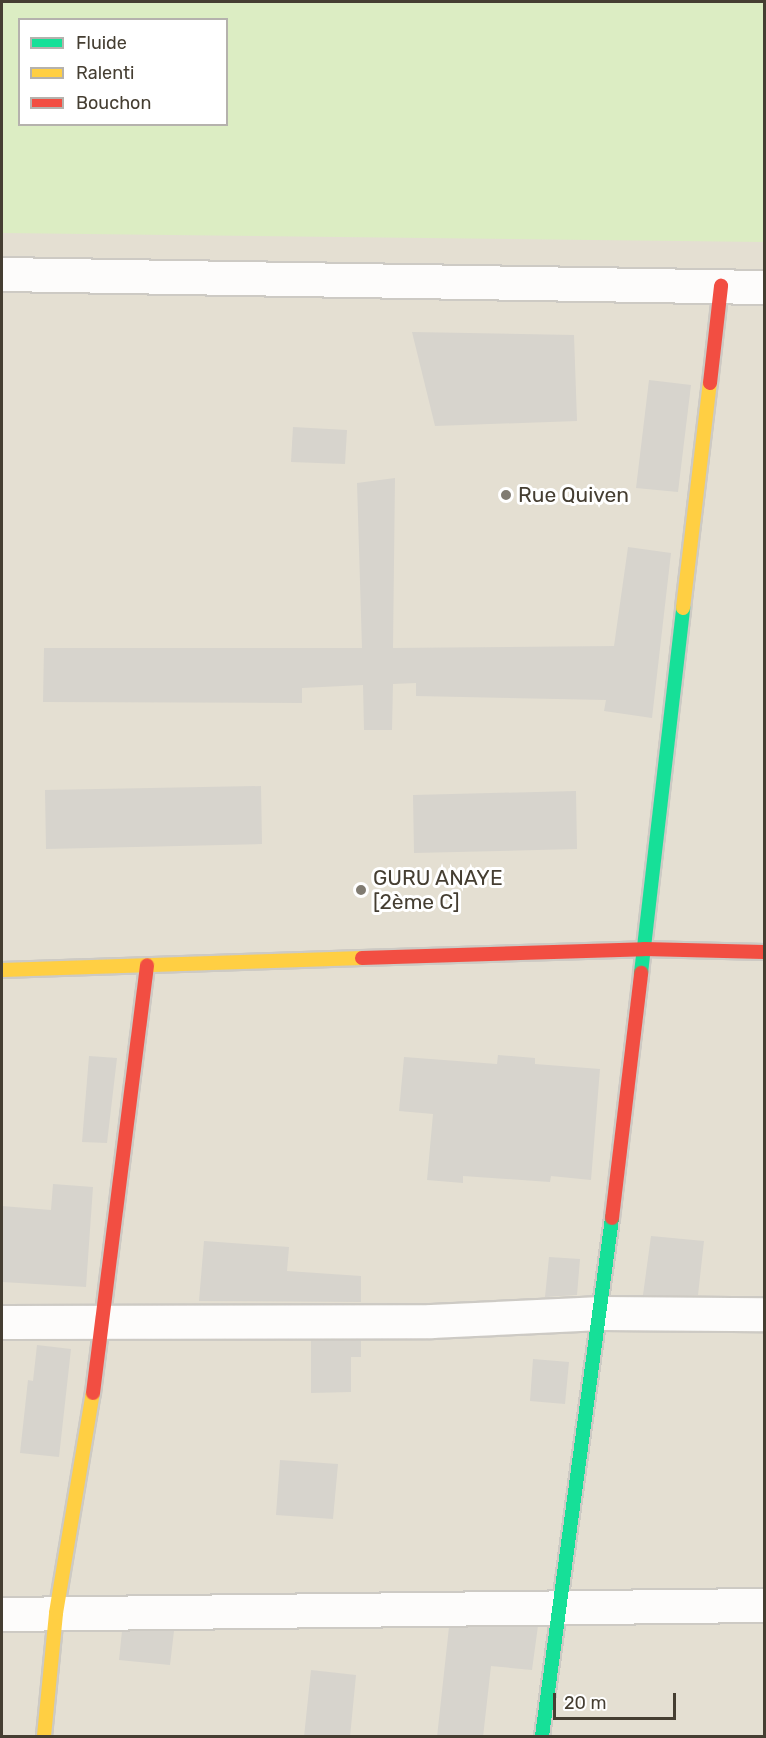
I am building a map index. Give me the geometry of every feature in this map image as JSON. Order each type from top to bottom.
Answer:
[{"type":"street","points":[[2,274],[765,287]]},
{"type":"street","points":[[542,1737],[557,1607],[601,1313],[721,286]]},
{"type":"street","points":[[2,970],[644,950],[765,952]]},
{"type":"street","points":[[44,1737],[57,1613],[105,1322],[147,965]]},
{"type":"street","points":[[2,1323],[431,1321],[601,1313],[765,1314]]},
{"type":"street","points":[[2,1614],[765,1605]]},
{"type":"shaded area","points":[[2,2],[764,2],[764,1736],[2,1736]]},
{"type":"green space","points":[[2,2],[764,2],[764,242],[2,233]]},
{"type":"building","points":[[412,332],[574,335],[577,421],[435,426]]},
{"type":"building","points":[[649,380],[691,385],[678,492],[636,488]]},
{"type":"building","points":[[293,427],[347,430],[345,464],[291,462]]},
{"type":"building","points":[[395,478],[393,648],[614,646],[628,547],[671,553],[652,718],[604,711],[606,700],[416,696],[416,683],[393,684],[392,730],[364,730],[363,685],[302,688],[302,703],[43,702],[44,648],[362,648],[357,483]]},
{"type":"building","points":[[261,786],[262,844],[46,849],[45,790]]},
{"type":"building","points":[[576,791],[577,849],[414,853],[413,795]]},
{"type":"building","points":[[498,1055],[535,1058],[535,1064],[600,1069],[591,1180],[551,1176],[550,1182],[463,1176],[463,1183],[427,1180],[433,1114],[399,1111],[404,1057],[497,1064]]},
{"type":"building","points":[[89,1056],[117,1058],[107,1143],[82,1142]]},
{"type":"building","points":[[53,1184],[93,1187],[86,1287],[2,1282],[2,1206],[51,1210]]},
{"type":"building","points":[[651,1236],[704,1241],[698,1295],[643,1295]]},
{"type":"building","points":[[204,1241],[289,1247],[287,1271],[361,1276],[361,1302],[199,1301]]},
{"type":"building","points":[[549,1257],[580,1259],[577,1295],[545,1297]]},
{"type":"building","points":[[311,1340],[361,1340],[361,1357],[351,1357],[351,1392],[311,1393]]},
{"type":"building","points":[[37,1345],[71,1349],[59,1457],[20,1453],[28,1380],[33,1381]]},
{"type":"building","points":[[533,1359],[569,1362],[565,1404],[530,1401]]},
{"type":"building","points":[[280,1460],[338,1464],[333,1519],[276,1515]]},
{"type":"building","points":[[538,1626],[532,1670],[491,1666],[483,1737],[437,1737],[449,1627]]},
{"type":"building","points":[[122,1631],[174,1631],[170,1665],[119,1660]]},
{"type":"building","points":[[311,1670],[356,1675],[350,1737],[304,1737]]},
{"type":"traffic: fast","points":[[641,973],[683,608]]},
{"type":"traffic: fast","points":[[542,1736],[612,1218]]},
{"type":"traffic: slow","points":[[683,608],[710,383]]},
{"type":"traffic: slow","points":[[2,970],[362,958]]},
{"type":"traffic: slow","points":[[44,1736],[56,1613],[93,1393]]},
{"type":"traffic: jam","points":[[710,383],[721,286]]},
{"type":"traffic: jam","points":[[362,958],[644,949],[764,952]]},
{"type":"traffic: jam","points":[[93,1393],[147,965]]},
{"type":"traffic: jam","points":[[612,1218],[641,973]]},
{"type":"place","name":"Rue Quiven","points":[[506,495]]},
{"type":"place","name":"GURU ANAYE [2ème C]","points":[[361,890]]}]
